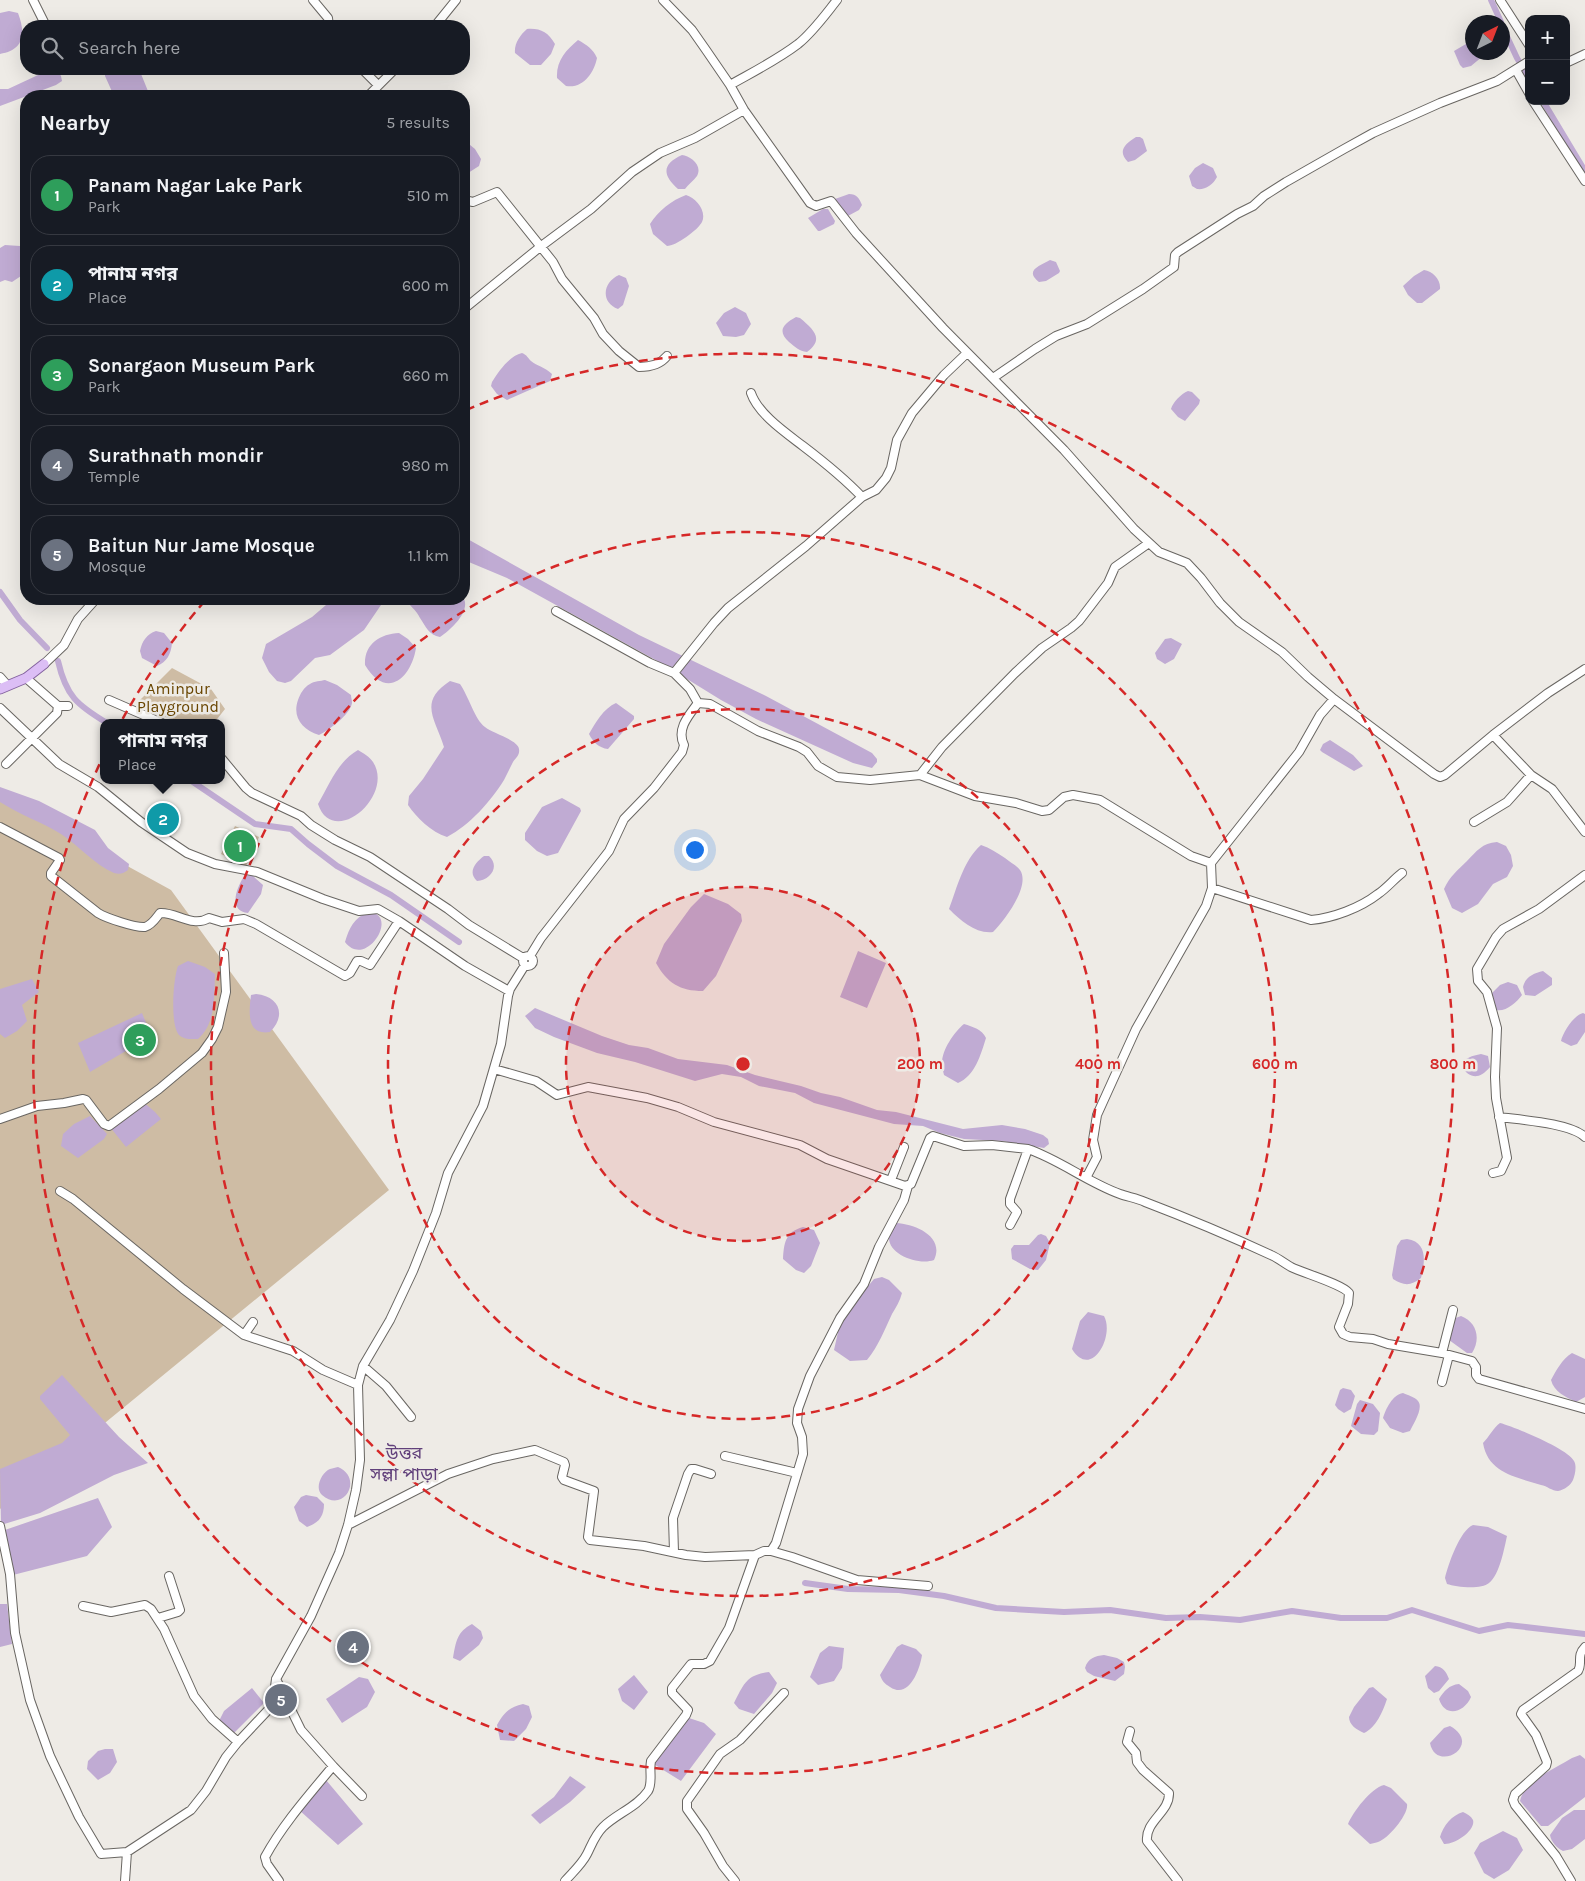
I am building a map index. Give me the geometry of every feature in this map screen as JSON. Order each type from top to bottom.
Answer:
[{"type":"main road","points":[[3,687],[26,678],[44,664]]},
{"type":"street","points":[[33,0],[43,20]]},
{"type":"street","points":[[313,0],[328,20]]},
{"type":"street","points":[[440,20],[456,0]]},
{"type":"street","points":[[663,0],[692,30],[730,85],[744,110],[810,203],[816,206],[831,201],[856,233],[967,353],[1064,450],[1113,507],[1149,543],[1159,552],[1187,563],[1202,578],[1220,603],[1239,622],[1282,652],[1334,699],[1390,741],[1440,777],[1548,693],[1585,669]]},
{"type":"street","points":[[730,85],[774,60],[799,43],[837,0]]},
{"type":"street","points":[[1500,0],[1525,39]]},
{"type":"street","points":[[1570,61],[1585,54]]},
{"type":"street","points":[[993,378],[1056,336],[1087,324],[1159,278],[1174,267],[1175,255],[1178,252],[1237,214],[1253,206],[1264,196],[1286,182],[1373,133],[1454,96],[1496,80],[1525,63]]},
{"type":"street","points":[[1517,68],[1525,85]]},
{"type":"street","points":[[368,75],[378,85]]},
{"type":"street","points":[[373,90],[389,75]]},
{"type":"street","points":[[1536,105],[1585,181]]},
{"type":"street","points":[[470,304],[540,247],[591,209],[632,172],[660,153],[695,138],[744,110]]},
{"type":"street","points":[[470,201],[473,202],[497,192],[552,262],[562,280],[594,318],[603,334],[634,364],[639,367],[647,367],[661,363],[667,356]]},
{"type":"street","points":[[675,672],[728,608],[806,546],[862,497],[876,490],[886,478],[897,440],[912,413],[944,375],[967,353]]},
{"type":"street","points":[[751,393],[760,407],[786,434],[841,476],[862,497]]},
{"type":"street","points":[[920,775],[942,747],[1015,673],[1042,648],[1079,621],[1108,583],[1115,567],[1149,543]]},
{"type":"street","points":[[44,664],[64,644],[78,619],[91,605]]},
{"type":"street","points":[[556,611],[650,663],[675,672],[690,689],[698,703]]},
{"type":"street","points":[[0,677],[3,687]]},
{"type":"street","points":[[26,678],[58,706],[68,706]]},
{"type":"street","points":[[1086,1178],[1097,1157],[1093,1140],[1097,1115],[1136,1029],[1206,906],[1212,888],[1211,863],[1299,752],[1320,715],[1334,699]]},
{"type":"street","points":[[109,700],[153,719]]},
{"type":"street","points":[[698,703],[710,704],[758,731],[799,747],[807,752],[818,766],[837,777],[870,780],[920,775],[975,796],[1016,803],[1042,811],[1049,810],[1064,796],[1073,795],[1100,800],[1191,856],[1211,863]]},
{"type":"street","points":[[0,1526],[10,1574],[15,1633],[30,1700],[50,1756],[79,1817],[101,1854],[127,1852],[190,1810],[206,1791],[226,1757],[270,1708],[273,1702],[276,1679],[311,1616],[339,1553],[348,1525],[356,1490],[360,1460],[358,1385],[363,1366],[390,1320],[414,1271],[436,1213],[448,1173],[483,1106],[501,1044],[509,991],[526,960],[609,851],[624,819],[654,788],[682,752],[684,745],[681,739],[682,730],[686,719],[698,703]]},
{"type":"street","points":[[6,764],[57,713],[58,706]]},
{"type":"street","points":[[0,708],[59,764],[98,787],[141,822],[187,853],[215,864],[257,872],[359,911],[378,909],[399,921],[464,966],[509,991]]},
{"type":"street","points":[[1493,735],[1531,775],[1552,790],[1585,832]]},
{"type":"street","points":[[225,763],[252,793],[301,816],[311,825],[335,840],[370,858],[420,890],[468,925],[526,960]]},
{"type":"street","points":[[1474,822],[1507,802],[1531,775]]},
{"type":"street","points":[[0,827],[59,858],[60,860],[51,876],[103,916],[138,927],[146,927],[160,913],[166,912],[187,920],[200,922],[209,918],[222,922],[244,919],[256,924],[345,976],[350,973],[357,961],[361,960],[370,965],[399,921]]},
{"type":"street","points":[[1212,888],[1311,920],[1326,918],[1346,911],[1378,894],[1402,873]]},
{"type":"street","points":[[1493,1173],[1502,1171],[1507,1158],[1499,1116],[1495,1077],[1497,1028],[1487,992],[1478,981],[1478,969],[1496,936],[1503,929],[1539,909],[1585,875]]},
{"type":"street","points":[[0,1119],[37,1106],[83,1099],[86,1100],[104,1124],[108,1126],[159,1089],[202,1053],[218,1027],[226,992],[224,954]]},
{"type":"street","points":[[494,1069],[536,1081],[558,1095],[588,1087],[654,1100],[678,1107],[714,1122],[800,1146],[827,1159],[908,1186]]},
{"type":"street","points":[[1499,1116],[1569,1128],[1580,1132],[1585,1137]]},
{"type":"street","points":[[771,1551],[776,1543],[783,1522],[803,1454],[802,1437],[797,1423],[798,1409],[810,1376],[840,1318],[864,1284],[879,1247],[904,1200],[908,1186],[911,1184],[932,1136],[964,1146],[992,1145],[1028,1148],[1044,1154],[1086,1178],[1121,1194],[1209,1227],[1303,1272],[1343,1287],[1349,1293],[1348,1304],[1340,1328],[1343,1334],[1350,1337],[1373,1339],[1388,1344],[1445,1354],[1472,1362],[1476,1367],[1476,1375],[1479,1379],[1585,1409]]},
{"type":"street","points":[[891,1180],[904,1147]]},
{"type":"street","points":[[1010,1225],[1017,1212],[1010,1204],[1010,1199],[1028,1148]]},
{"type":"street","points":[[60,1191],[73,1199],[183,1289],[244,1335],[293,1350],[323,1370],[358,1385]]},
{"type":"street","points":[[1442,1382],[1453,1310]]},
{"type":"street","points":[[244,1335],[253,1322]]},
{"type":"street","points":[[363,1366],[386,1386],[411,1417]]},
{"type":"street","points":[[348,1525],[448,1474],[493,1459],[536,1450],[564,1462],[562,1477],[564,1480],[594,1491],[588,1537],[590,1540],[644,1546],[686,1555],[706,1557],[755,1555],[764,1551],[771,1551],[858,1580],[928,1586]]},
{"type":"street","points":[[725,1456],[797,1473]]},
{"type":"street","points":[[674,1552],[673,1518],[688,1474],[691,1469],[695,1468],[711,1474]]},
{"type":"street","points":[[565,1881],[581,1864],[593,1840],[603,1827],[648,1792],[651,1785],[649,1769],[652,1762],[688,1710],[672,1693],[672,1688],[691,1664],[704,1664],[710,1661],[729,1628],[755,1555]]},
{"type":"street","points":[[158,1618],[180,1610],[169,1576]]},
{"type":"street","points":[[83,1606],[112,1612],[145,1605],[151,1608],[164,1629],[194,1696],[212,1719],[238,1742]]},
{"type":"street","points":[[1571,1881],[1556,1856],[1512,1800],[1546,1766],[1547,1762],[1536,1735],[1521,1714],[1523,1710],[1578,1671],[1580,1668],[1579,1657],[1585,1647]]},
{"type":"street","points":[[276,1679],[301,1730],[362,1796]]},
{"type":"street","points":[[735,1881],[722,1866],[704,1833],[687,1809],[687,1801],[720,1754],[740,1740],[784,1693]]},
{"type":"street","points":[[1130,1731],[1128,1742],[1136,1753],[1138,1762],[1169,1794],[1168,1802],[1147,1830],[1146,1836],[1147,1841],[1178,1881]]},
{"type":"street","points":[[279,1881],[267,1864],[265,1857],[272,1843],[293,1814],[333,1766]]},
{"type":"street","points":[[125,1881],[127,1852]]},
{"type":"green space","name":"Aminpur Playground","points":[[172,668],[211,689],[225,709],[217,719],[171,719],[136,704]]},
{"type":"green space","points":[[0,796],[171,890],[389,1190],[0,1509]]},
{"type":"green space","points":[[235,826],[259,837],[246,866],[221,854]]},
{"type":"shaded area","points":[[9,11],[18,13],[21,20],[20,42],[18,45],[8,52],[0,54],[0,13]]},
{"type":"shaded area","points":[[527,29],[536,29],[543,32],[550,36],[555,44],[551,54],[541,65],[530,65],[515,53],[515,46],[518,40]]},
{"type":"shaded area","points":[[578,40],[594,52],[597,58],[587,79],[578,85],[566,86],[557,78],[558,66],[566,52]]},
{"type":"shaded area","points":[[1465,45],[1465,60],[1478,60],[1471,66],[1463,68],[1454,51]]},
{"type":"shaded area","points":[[38,75],[60,75],[62,81],[43,90],[20,90],[20,98],[0,106],[0,89],[8,89]]},
{"type":"shaded area","points":[[141,75],[148,90],[111,90],[105,76]]},
{"type":"shaded area","points":[[1136,137],[1143,139],[1147,151],[1135,160],[1128,162],[1123,151],[1129,142]]},
{"type":"shaded area","points":[[470,145],[481,159],[479,166],[470,172]]},
{"type":"shaded area","points":[[682,155],[689,157],[695,162],[698,172],[697,176],[685,189],[678,189],[669,179],[666,170],[675,158]]},
{"type":"shaded area","points":[[1203,163],[1213,168],[1217,177],[1203,189],[1197,189],[1192,186],[1189,176],[1195,168]]},
{"type":"shaded area","points":[[849,194],[857,197],[862,205],[859,210],[846,217],[834,202],[835,199]]},
{"type":"shaded area","points":[[686,195],[693,199],[702,209],[702,222],[686,237],[667,246],[653,234],[650,224],[666,206]]},
{"type":"shaded area","points":[[823,209],[828,209],[835,221],[834,224],[818,231],[808,218]]},
{"type":"shaded area","points":[[5,245],[20,246],[20,277],[12,282],[5,280],[0,282],[0,248]]},
{"type":"shaded area","points":[[1050,260],[1056,262],[1059,273],[1046,281],[1039,282],[1035,278],[1033,271]]},
{"type":"shaded area","points":[[1424,270],[1436,276],[1440,289],[1422,303],[1417,303],[1408,295],[1403,286]]},
{"type":"shaded area","points":[[619,275],[626,278],[629,286],[623,305],[618,309],[608,302],[606,292],[610,282]]},
{"type":"shaded area","points":[[735,307],[746,313],[751,324],[744,335],[736,337],[723,336],[716,323],[724,313]]},
{"type":"shaded area","points":[[796,317],[805,322],[815,334],[815,343],[807,352],[795,347],[783,334],[785,325]]},
{"type":"shaded area","points":[[522,353],[533,363],[552,374],[550,381],[507,400],[497,394],[491,386],[492,382],[513,357]]},
{"type":"shaded area","points":[[1188,391],[1192,392],[1200,400],[1199,404],[1185,421],[1178,417],[1171,409],[1178,398]]},
{"type":"shaded area","points":[[470,540],[639,635],[766,696],[872,753],[877,762],[872,768],[853,763],[756,719],[661,663],[507,578],[470,563]]},
{"type":"shaded area","points":[[326,605],[381,605],[364,630],[330,655],[315,658],[291,681],[285,683],[277,681],[269,672],[262,658],[266,644],[312,617]]},
{"type":"shaded area","points":[[409,605],[465,605],[462,615],[440,637],[430,632]]},
{"type":"shaded area","points":[[156,631],[164,633],[172,643],[168,657],[157,666],[142,658],[140,651],[145,638]]},
{"type":"shaded area","points":[[399,633],[416,648],[413,659],[409,669],[397,681],[389,683],[381,681],[373,676],[365,665],[367,651],[380,638]]},
{"type":"shaded area","points":[[1171,638],[1182,644],[1174,659],[1165,664],[1157,659],[1155,653],[1165,639]]},
{"type":"shaded area","points":[[325,680],[337,685],[351,695],[352,703],[343,717],[319,735],[303,726],[296,712],[296,706],[302,691],[306,687],[313,682]]},
{"type":"shaded area","points":[[450,681],[460,684],[481,724],[514,743],[518,746],[519,751],[504,780],[493,796],[472,819],[447,837],[435,832],[425,824],[408,805],[409,796],[423,779],[444,747],[434,719],[432,703],[434,696]]},
{"type":"shaded area","points":[[616,703],[634,716],[634,719],[608,749],[597,744],[589,734],[604,712]]},
{"type":"shaded area","points":[[1330,740],[1353,755],[1363,766],[1354,771],[1322,752],[1320,750],[1323,744]]},
{"type":"shaded area","points":[[358,750],[373,762],[378,775],[376,789],[369,802],[359,813],[348,819],[336,821],[326,817],[318,804],[339,767]]},
{"type":"shaded area","points":[[0,787],[39,801],[95,830],[108,848],[129,864],[128,870],[118,874],[107,870],[61,834],[0,802]]},
{"type":"shaded area","points":[[562,798],[580,808],[581,811],[558,853],[547,856],[537,851],[525,840],[525,833],[542,807]]},
{"type":"shaded area","points":[[1497,842],[1506,846],[1511,855],[1513,866],[1507,877],[1493,884],[1478,904],[1462,913],[1452,908],[1444,889],[1449,881],[1480,848]]},
{"type":"shaded area","points":[[981,845],[1005,858],[1020,870],[1022,877],[1022,885],[1015,903],[993,932],[975,929],[949,909],[965,867]]},
{"type":"shaded area","points":[[484,856],[489,856],[494,864],[494,868],[490,875],[477,881],[473,874],[474,867]]},
{"type":"shaded area","points":[[245,875],[253,876],[263,885],[261,894],[248,913],[238,908],[236,903],[237,891]]},
{"type":"shaded area","points":[[704,894],[728,904],[741,914],[742,921],[716,976],[703,991],[695,991],[670,981],[656,963],[664,944],[691,907]]},
{"type":"shaded area","points":[[368,912],[377,915],[381,921],[381,929],[377,938],[370,945],[362,949],[353,949],[345,942],[348,932],[356,920]]},
{"type":"shaded area","points":[[858,951],[886,963],[867,1008],[840,997]]},
{"type":"shaded area","points":[[188,961],[205,967],[215,974],[211,1017],[204,1033],[198,1039],[181,1037],[176,1030],[174,1022],[173,1002],[176,972],[178,966]]},
{"type":"shaded area","points":[[1543,971],[1552,978],[1552,985],[1535,996],[1525,995],[1523,987],[1528,978],[1533,974]]},
{"type":"shaded area","points":[[32,979],[39,992],[22,1005],[27,1021],[17,1031],[5,1038],[0,1034],[0,989]]},
{"type":"shaded area","points":[[1508,982],[1517,985],[1522,995],[1510,1006],[1503,1010],[1496,1010],[1490,995],[1500,985]]},
{"type":"shaded area","points":[[256,994],[270,998],[278,1007],[278,1019],[270,1032],[257,1030],[251,1021],[251,995]]},
{"type":"shaded area","points":[[535,1008],[602,1036],[629,1045],[648,1048],[678,1059],[727,1065],[755,1075],[840,1097],[877,1110],[896,1112],[963,1129],[1002,1125],[1025,1129],[1043,1135],[1048,1139],[1049,1144],[1044,1148],[1002,1141],[964,1139],[940,1133],[923,1126],[894,1124],[814,1103],[795,1093],[759,1086],[741,1077],[722,1074],[695,1081],[635,1062],[597,1053],[554,1037],[535,1028],[525,1016]]},
{"type":"shaded area","points":[[142,1013],[149,1030],[148,1038],[90,1072],[78,1043]]},
{"type":"shaded area","points":[[1583,1013],[1585,1014],[1585,1032],[1577,1044],[1571,1046],[1561,1041],[1569,1024]]},
{"type":"shaded area","points":[[964,1024],[980,1030],[986,1038],[973,1070],[964,1080],[958,1083],[944,1075],[942,1063],[949,1042]]},
{"type":"shaded area","points":[[1481,1054],[1488,1056],[1490,1067],[1486,1071],[1475,1076],[1464,1070],[1461,1066],[1467,1059]]},
{"type":"shaded area","points":[[142,1101],[161,1119],[126,1147],[110,1127]]},
{"type":"shaded area","points":[[90,1116],[107,1134],[104,1139],[78,1158],[61,1146],[63,1134],[74,1124]]},
{"type":"shaded area","points":[[896,1223],[912,1226],[927,1233],[936,1245],[934,1260],[917,1261],[899,1254],[892,1248],[889,1240],[890,1232]]},
{"type":"shaded area","points":[[803,1227],[814,1230],[820,1243],[811,1266],[804,1273],[796,1270],[783,1259],[784,1248],[789,1235]]},
{"type":"shaded area","points":[[1041,1234],[1046,1236],[1050,1243],[1046,1260],[1038,1270],[1030,1269],[1012,1259],[1011,1249],[1014,1245],[1029,1245]]},
{"type":"shaded area","points":[[1407,1239],[1419,1244],[1422,1248],[1424,1259],[1421,1278],[1414,1283],[1407,1284],[1393,1279],[1392,1275],[1397,1246],[1401,1240]]},
{"type":"shaded area","points":[[882,1277],[889,1280],[902,1293],[900,1299],[878,1343],[867,1360],[850,1361],[834,1350],[839,1328],[846,1313],[874,1279]]},
{"type":"shaded area","points":[[1088,1312],[1104,1316],[1107,1324],[1104,1343],[1099,1352],[1087,1360],[1079,1357],[1072,1349],[1080,1321]]},
{"type":"shaded area","points":[[1461,1316],[1471,1322],[1476,1332],[1475,1348],[1472,1353],[1467,1353],[1449,1340],[1453,1319]]},
{"type":"shaded area","points":[[1572,1353],[1585,1359],[1585,1397],[1576,1402],[1558,1391],[1551,1380],[1562,1362]]},
{"type":"shaded area","points":[[62,1375],[119,1437],[148,1463],[114,1475],[40,1513],[1,1525],[0,1469],[62,1443],[70,1435],[40,1399],[40,1396]]},
{"type":"shaded area","points":[[1343,1388],[1351,1390],[1355,1396],[1351,1409],[1344,1413],[1335,1405],[1340,1390]]},
{"type":"shaded area","points":[[1403,1393],[1417,1400],[1420,1408],[1410,1431],[1403,1433],[1390,1428],[1383,1418],[1393,1399]]},
{"type":"shaded area","points":[[1360,1400],[1373,1404],[1380,1413],[1378,1431],[1374,1435],[1361,1434],[1351,1426],[1357,1404]]},
{"type":"shaded area","points":[[1500,1423],[1540,1439],[1570,1456],[1576,1468],[1571,1484],[1563,1490],[1556,1491],[1513,1476],[1497,1467],[1486,1453],[1483,1443]]},
{"type":"shaded area","points":[[338,1467],[346,1472],[350,1479],[350,1486],[344,1497],[330,1500],[322,1495],[319,1484],[327,1471]]},
{"type":"shaded area","points":[[306,1495],[317,1497],[324,1504],[320,1518],[307,1527],[299,1521],[294,1507],[301,1497]]},
{"type":"shaded area","points":[[98,1498],[112,1527],[87,1556],[13,1575],[2,1531]]},
{"type":"shaded area","points":[[1473,1525],[1488,1527],[1507,1536],[1499,1568],[1489,1583],[1480,1587],[1447,1584],[1445,1578],[1455,1548],[1468,1528]]},
{"type":"shaded area","points":[[0,1604],[7,1604],[12,1644],[0,1647]]},
{"type":"shaded area","points":[[472,1624],[481,1631],[483,1638],[479,1645],[460,1661],[453,1658],[460,1634]]},
{"type":"shaded area","points":[[902,1644],[916,1649],[922,1655],[919,1668],[912,1681],[903,1689],[897,1690],[885,1683],[880,1675],[897,1647]]},
{"type":"shaded area","points":[[829,1646],[844,1648],[842,1668],[834,1681],[818,1685],[810,1677],[820,1653]]},
{"type":"shaded area","points":[[1104,1655],[1124,1662],[1124,1674],[1115,1681],[1094,1676],[1087,1672],[1085,1668],[1092,1658]]},
{"type":"shaded area","points":[[1435,1666],[1444,1670],[1449,1679],[1439,1691],[1434,1693],[1428,1688],[1425,1676]]},
{"type":"shaded area","points":[[769,1672],[777,1683],[772,1693],[754,1714],[739,1709],[734,1703],[750,1678]]},
{"type":"shaded area","points":[[634,1675],[648,1692],[634,1710],[622,1701],[618,1689]]},
{"type":"shaded area","points":[[359,1677],[368,1679],[375,1692],[367,1707],[342,1723],[326,1699]]},
{"type":"shaded area","points":[[1459,1684],[1468,1691],[1471,1697],[1464,1707],[1459,1710],[1450,1711],[1442,1705],[1439,1699],[1447,1689]]},
{"type":"shaded area","points":[[1373,1687],[1387,1699],[1375,1723],[1364,1733],[1352,1725],[1349,1717],[1354,1707],[1369,1688]]},
{"type":"shaded area","points":[[252,1688],[264,1703],[232,1735],[218,1723],[224,1711]]},
{"type":"shaded area","points":[[523,1704],[529,1706],[532,1717],[526,1729],[514,1741],[500,1740],[497,1725],[510,1709]]},
{"type":"shaded area","points":[[686,1717],[704,1723],[716,1734],[681,1781],[652,1763]]},
{"type":"shaded area","points":[[1450,1726],[1459,1733],[1462,1741],[1460,1748],[1448,1756],[1440,1756],[1434,1752],[1430,1743],[1444,1728]]},
{"type":"shaded area","points":[[113,1749],[117,1762],[110,1773],[98,1780],[87,1769],[88,1761],[98,1751]]},
{"type":"shaded area","points":[[1580,1755],[1585,1759],[1585,1797],[1548,1826],[1541,1826],[1520,1801],[1523,1794],[1534,1781]]},
{"type":"shaded area","points":[[570,1776],[586,1787],[570,1802],[540,1824],[531,1815],[554,1797]]},
{"type":"shaded area","points":[[326,1780],[363,1824],[338,1845],[298,1809]]},
{"type":"shaded area","points":[[1384,1785],[1391,1788],[1407,1804],[1407,1808],[1405,1814],[1392,1831],[1382,1840],[1370,1844],[1348,1824],[1363,1801]]},
{"type":"shaded area","points":[[1574,1810],[1585,1810],[1585,1839],[1572,1849],[1563,1851],[1555,1844],[1550,1835],[1562,1818]]},
{"type":"shaded area","points":[[1463,1812],[1473,1820],[1471,1829],[1458,1840],[1444,1844],[1440,1837],[1443,1829],[1452,1818]]},
{"type":"shaded area","points":[[1503,1831],[1517,1838],[1523,1850],[1509,1870],[1494,1879],[1484,1873],[1474,1853],[1480,1843]]},
{"type":"waterway","points":[[1491,0],[1498,15]]},
{"type":"waterway","points":[[1510,43],[1525,71]]},
{"type":"waterway","points":[[1545,105],[1585,171]]},
{"type":"waterway","points":[[0,592],[20,620],[47,648]]},
{"type":"waterway","points":[[58,661],[65,683],[74,698],[80,705],[101,719]]},
{"type":"waterway","points":[[196,784],[255,824],[291,829],[337,866],[391,895],[459,942]]},
{"type":"waterway","points":[[805,1583],[848,1589],[899,1590],[944,1596],[996,1608],[1064,1612],[1110,1610],[1166,1618],[1200,1617],[1240,1620],[1292,1611],[1341,1618],[1387,1618],[1412,1610],[1479,1631],[1508,1625],[1585,1634]]},
{"type":"place","name":"পানাম নগর","points":[[163,819]]},
{"type":"place","name":"Panam Nagar Lake Park","points":[[240,846]]},
{"type":"place","name":"Sonargaon Museum Park","points":[[140,1040]]},
{"type":"place","name":"Surathnath mondir","points":[[353,1647]]},
{"type":"place","name":"Baitun Nur Jame Mosque","points":[[281,1700]]},
{"type":"district","name":"উত্তর সল্লা পাড়া","points":[[404,1464]]}]
